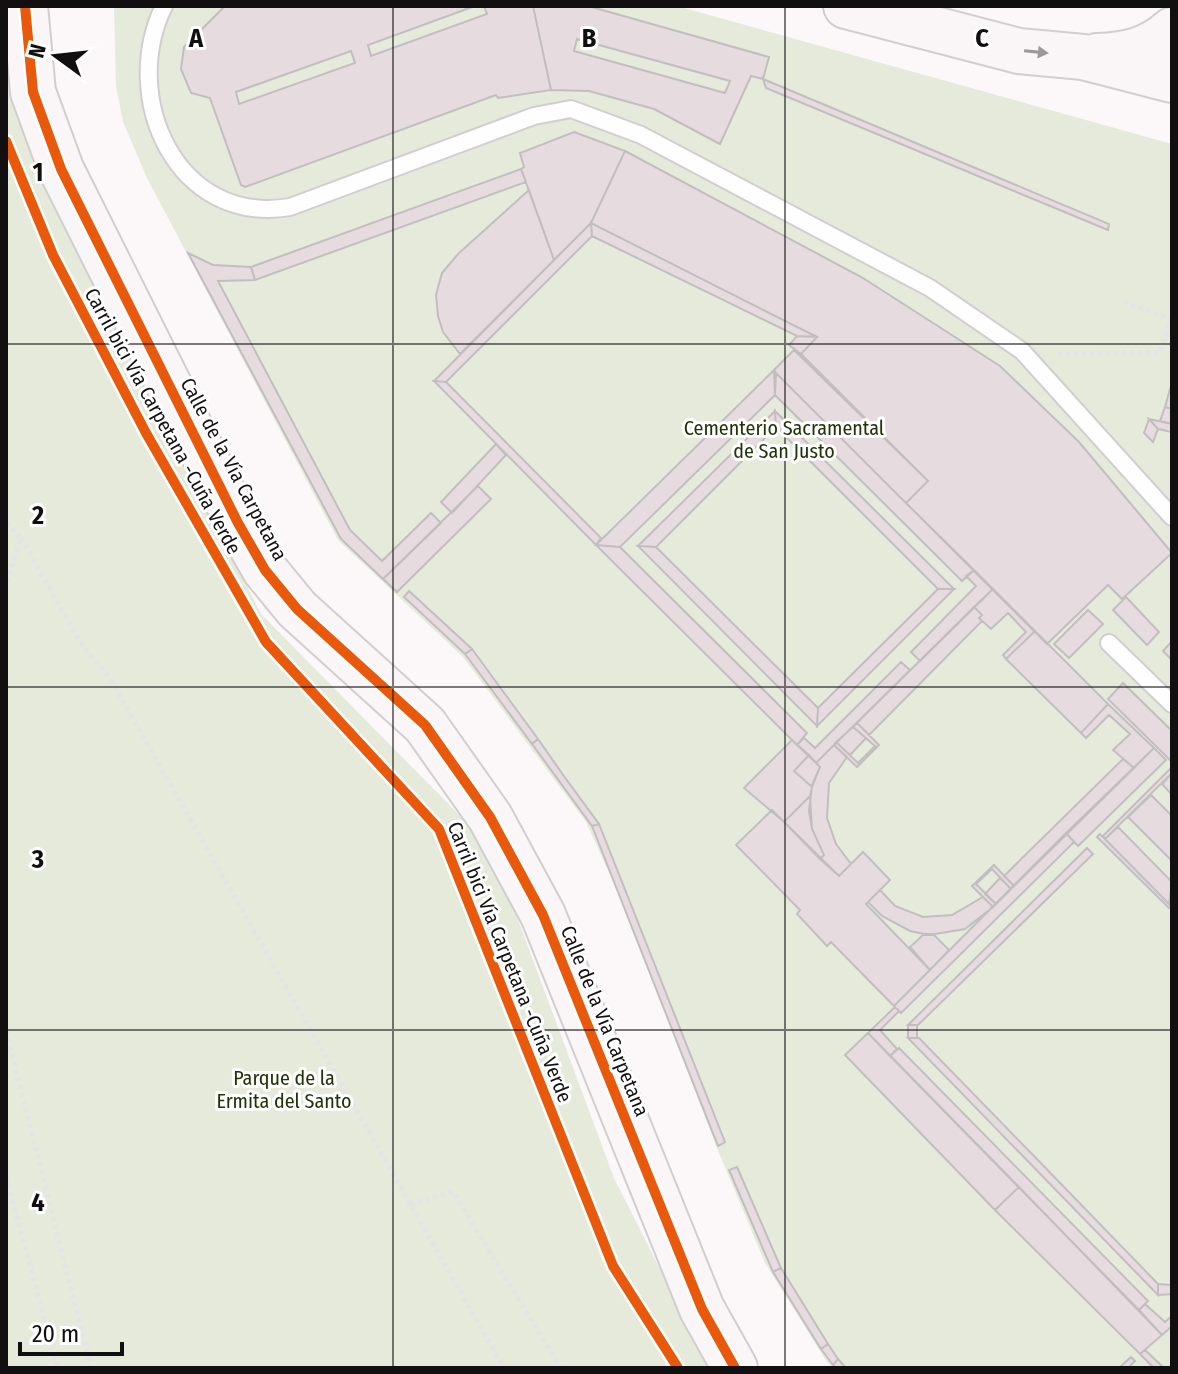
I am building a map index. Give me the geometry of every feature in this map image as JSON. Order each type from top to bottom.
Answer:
[{"type":"street","name":"Calle de la Vía Carpetana","points":[[25,6],[33,92],[61,169],[238,523],[265,570],[297,609],[425,725],[490,817],[543,915],[702,1309],[735,1368]]},
{"type":"street","points":[[846,6],[1019,51],[1083,57],[1126,55],[1164,43]]},
{"type":"lane","points":[[164,6],[155,25],[147,74],[160,133],[179,167],[205,193],[227,204],[269,211],[290,207],[534,116],[571,109],[641,135],[930,288],[1022,351],[1172,517]]},
{"type":"lane","points":[[1109,643],[1172,704]]},
{"type":"path","points":[[1065,354],[1160,353],[1171,319],[1124,302]]},
{"type":"path","points":[[6,523],[21,538],[80,642],[109,677],[504,1368]]},
{"type":"path","points":[[6,585],[21,538]]},
{"type":"path","points":[[6,1031],[91,1368]]},
{"type":"path","points":[[6,1177],[58,1368]]},
{"type":"path","points":[[410,1204],[453,1192],[561,1368]]},
{"type":"green space","name":"Cementerio Sacramental de San Justo","points":[[114,6],[677,6],[1172,144],[1172,1368],[832,1368],[827,1362],[765,1263],[622,901],[586,822],[463,657],[338,540],[147,178],[123,122],[116,86]]},
{"type":"green space","name":"Parque de la Ermita del Santo","points":[[6,59],[46,180],[261,614],[491,847],[614,1178],[710,1368],[6,1368]]},
{"type":"building","points":[[225,6],[475,6],[368,45],[371,56],[487,14],[484,6],[533,6],[551,90],[498,98],[496,95],[245,187],[241,185],[210,98],[191,93],[181,69],[184,47]],"holes":[[[351,51],[355,63],[239,104],[236,92]]]},
{"type":"building","points":[[533,6],[588,6],[769,57],[763,79],[751,76],[720,144],[654,109],[589,91],[551,90]]},
{"type":"building","points":[[577,39],[730,81],[725,93],[574,51]]},
{"type":"building","points":[[763,79],[1109,224],[1108,230],[766,88]]},
{"type":"building","points":[[574,132],[625,151],[591,223],[554,260],[521,169],[524,167],[520,153]]},
{"type":"building","points":[[625,151],[863,278],[1000,366],[1079,442],[1172,553],[1122,599],[1108,585],[1047,644],[906,503],[928,481],[801,354],[817,337],[591,223]]},
{"type":"building","points":[[521,169],[526,182],[255,280],[251,267]]},
{"type":"building","points":[[529,190],[554,260],[460,354],[443,332],[438,316],[436,295],[442,273],[458,254]]},
{"type":"building","points":[[591,223],[592,236],[446,382],[434,381]]},
{"type":"building","points":[[591,223],[817,337],[797,336],[592,236]]},
{"type":"building","points":[[188,253],[213,265],[251,267],[255,280],[218,281],[350,530],[382,561],[431,513],[441,523],[383,579],[341,539]]},
{"type":"building","points":[[797,336],[817,337],[801,354],[789,345]]},
{"type":"building","points":[[794,350],[928,481],[906,503],[776,373],[774,370]]},
{"type":"building","points":[[774,370],[775,395],[620,547],[596,545]]},
{"type":"building","points":[[776,373],[974,570],[962,581],[775,395]]},
{"type":"building","points":[[434,381],[446,382],[601,538],[596,545]]},
{"type":"building","points":[[1172,382],[1172,409],[1165,407]]},
{"type":"building","points":[[1165,407],[1172,409],[1172,424],[1160,421]]},
{"type":"building","points":[[775,411],[776,427],[656,547],[638,546]]},
{"type":"building","points":[[775,411],[954,589],[938,589],[776,427]]},
{"type":"building","points":[[1149,419],[1158,429],[1153,442],[1144,433]]},
{"type":"building","points":[[1149,419],[1172,424],[1172,432],[1158,429]]},
{"type":"building","points":[[496,444],[506,455],[452,513],[441,502]]},
{"type":"building","points":[[478,486],[491,499],[397,592],[383,579]]},
{"type":"building","points":[[596,545],[620,547],[807,733],[797,745]]},
{"type":"building","points":[[638,546],[656,547],[818,708],[817,726]]},
{"type":"building","points":[[974,570],[993,589],[920,661],[911,652],[976,586],[966,576]]},
{"type":"building","points":[[938,589],[954,589],[817,726],[818,708]]},
{"type":"building","points":[[993,589],[1035,631],[1006,659],[1003,655],[1026,632],[1008,613],[991,629],[979,618],[982,615],[974,607]]},
{"type":"building","points":[[409,591],[472,649],[465,654],[404,597]]},
{"type":"building","points":[[1126,597],[1159,632],[1147,645],[1113,610]]},
{"type":"building","points":[[974,607],[982,615],[979,618],[982,621],[869,735],[857,723]]},
{"type":"building","points":[[1088,610],[1103,624],[1069,658],[1054,644]]},
{"type":"building","points":[[1035,631],[1108,704],[1081,733],[1006,659]]},
{"type":"building","points":[[1172,641],[1172,660],[1163,651]]},
{"type":"building","points":[[472,649],[538,739],[532,744],[465,654]]},
{"type":"building","points":[[901,662],[910,670],[816,763],[797,745],[804,738],[815,748]]},
{"type":"building","points":[[1123,683],[1172,731],[1172,762],[1108,699]]},
{"type":"building","points":[[1108,704],[1154,748],[1134,768],[1113,750],[1130,734],[1109,715],[1086,738],[1081,733]]},
{"type":"building","points":[[857,723],[879,745],[857,767],[834,745],[836,742],[858,763],[875,746],[853,727]]},
{"type":"building","points":[[853,727],[866,738],[850,755],[836,742]]},
{"type":"building","points":[[538,739],[599,824],[592,826],[532,744]]},
{"type":"building","points":[[792,740],[809,755],[794,771],[812,787],[810,796],[784,822],[744,788]]},
{"type":"building","points":[[834,745],[847,757],[829,783],[827,818],[836,844],[851,864],[839,876],[820,859],[824,855],[812,829],[809,811],[812,785],[820,767],[816,763]]},
{"type":"building","points":[[1154,748],[1166,760],[1078,846],[1066,833]]},
{"type":"building","points":[[809,755],[820,767],[812,787],[794,771]]},
{"type":"building","points":[[1123,759],[1134,768],[1014,886],[1004,876]]},
{"type":"building","points":[[1171,768],[1172,773],[1105,839],[1103,836]]},
{"type":"building","points":[[1172,773],[1172,795],[1162,784]]},
{"type":"building","points":[[1151,795],[1172,816],[1172,861],[1128,817]]},
{"type":"building","points":[[810,796],[812,829],[824,855],[820,859],[784,822]]},
{"type":"building","points":[[772,810],[839,876],[863,852],[890,880],[866,904],[930,970],[894,1006],[831,942],[827,946],[797,914],[800,910],[736,845]]},
{"type":"building","points":[[599,824],[725,1142],[718,1146],[592,826]]},
{"type":"building","points":[[1118,827],[1172,882],[1169,904],[1105,839]]},
{"type":"building","points":[[1066,833],[1074,842],[901,1013],[894,1006]]},
{"type":"building","points":[[1100,834],[1171,906],[1169,908],[1097,837]]},
{"type":"building","points":[[1087,848],[1093,854],[918,1025],[908,1025]]},
{"type":"building","points":[[994,865],[1014,886],[1011,889],[992,869],[976,884],[996,904],[993,907],[972,886]]},
{"type":"building","points":[[1000,878],[1011,889],[996,904],[985,894]]},
{"type":"building","points":[[880,890],[895,906],[923,917],[952,915],[983,897],[993,907],[965,929],[929,935],[910,931],[882,916],[868,902]]},
{"type":"building","points":[[924,934],[933,934],[949,950],[930,970],[910,947]]},
{"type":"building","points":[[895,1007],[899,1011],[880,1030],[897,1049],[890,1056],[868,1033]]},
{"type":"building","points":[[908,1025],[917,1025],[917,1038],[908,1038]]},
{"type":"building","points":[[868,1033],[1019,1187],[995,1210],[845,1055]]},
{"type":"building","points":[[908,1038],[919,1038],[1032,1154],[1158,1284],[1158,1295]]},
{"type":"building","points":[[899,1048],[1148,1301],[1139,1310],[890,1056]]},
{"type":"building","points":[[737,1167],[781,1268],[773,1272],[729,1170]]},
{"type":"building","points":[[1019,1187],[1162,1335],[1140,1354],[995,1210]]},
{"type":"building","points":[[781,1268],[828,1344],[821,1349],[773,1272]]},
{"type":"building","points":[[1158,1284],[1171,1285],[1172,1294],[1158,1295]]},
{"type":"building","points":[[1145,1304],[1165,1322],[1172,1316],[1172,1326],[1162,1335],[1139,1310]]},
{"type":"building","points":[[828,1344],[838,1359],[833,1365],[821,1349]]},
{"type":"building","points":[[1145,1350],[1164,1368],[1154,1368],[1140,1354]]},
{"type":"building","points":[[1131,1357],[1135,1361],[1128,1368],[1119,1368]]},
{"type":"building","points":[[838,1359],[846,1368],[833,1365]]},
{"type":"cycle path","name":"Carril bici Vía Carpetana -Cuña Verde","points":[[25,6],[33,92],[61,169],[238,523],[265,570],[297,609],[425,725],[490,817],[543,915],[702,1309],[735,1368]]},
{"type":"cycle path","name":"Carril bici Vía Carpetana -Cuña Verde","points":[[6,141],[53,255],[146,433],[266,642],[439,829],[613,1266],[678,1368]]}]
